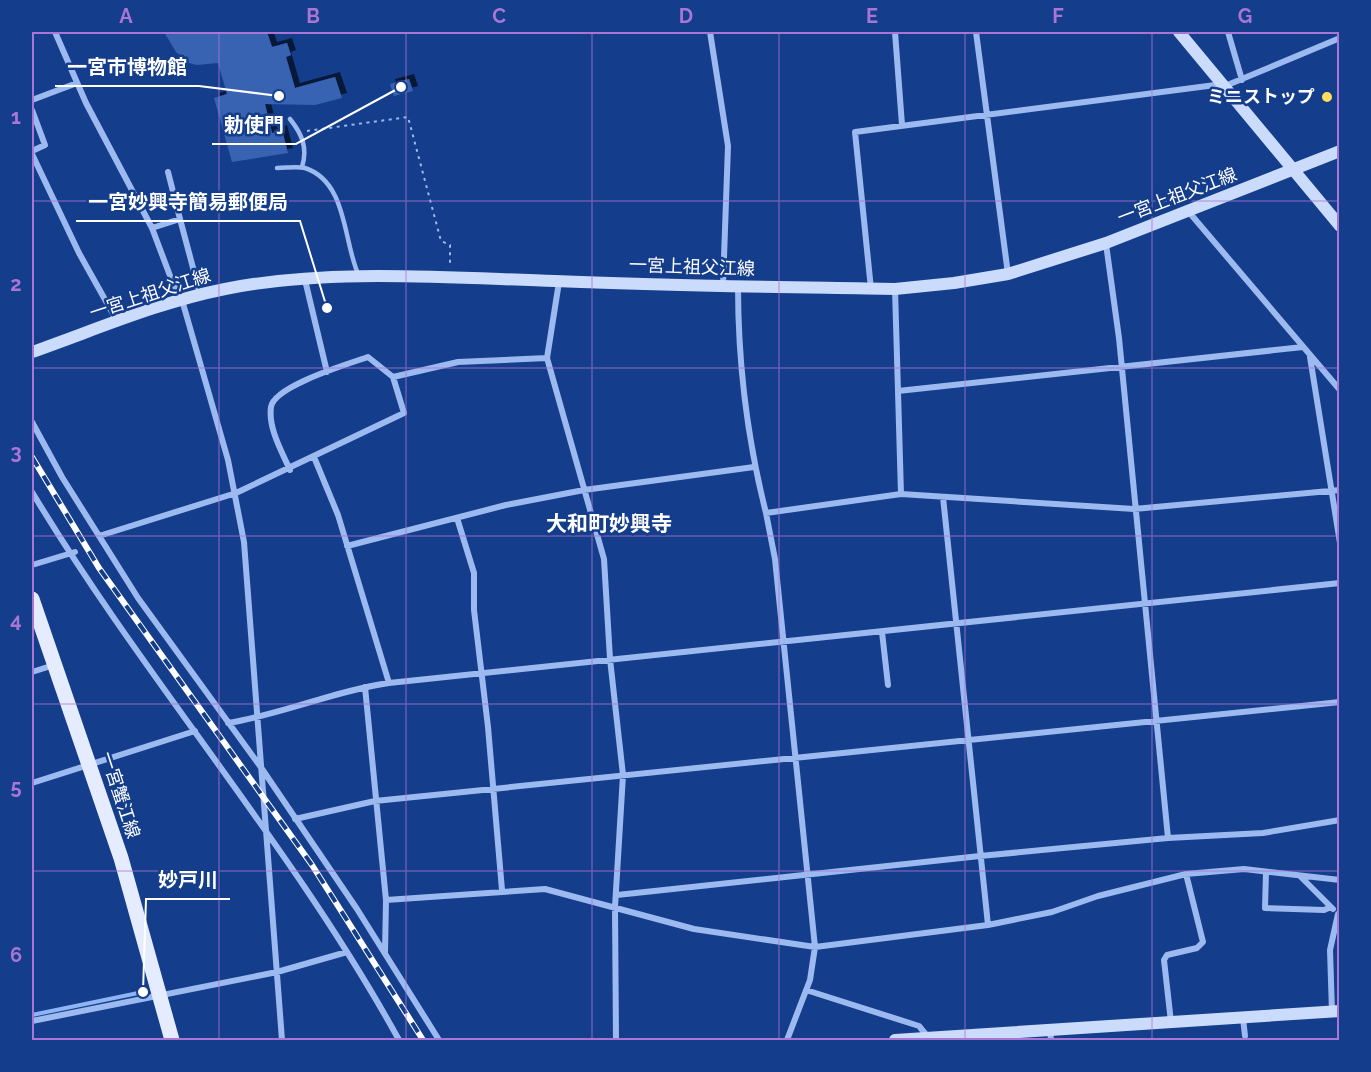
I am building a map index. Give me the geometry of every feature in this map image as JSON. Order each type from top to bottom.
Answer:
[{"type":"main road","points":[[1179,32],[1340,226]]},
{"type":"main road","name":"一宮上祖父江線","points":[[32,352],[182,300],[226,289],[305,280],[450,279],[895,289],[1008,274],[1106,243],[1340,151]]},
{"type":"main road","name":"一宮蟹江線","points":[[32,598],[121,858],[172,1041]]},
{"type":"main road","points":[[894,1041],[1051,1035],[1172,1022],[1336,1011]]},
{"type":"street","points":[[56,32],[78,83],[152,228],[172,281],[182,300],[236,493],[244,542],[282,1041]]},
{"type":"street","points":[[710,32],[728,146],[723,285]]},
{"type":"street","points":[[895,32],[902,125]]},
{"type":"street","points":[[976,32],[1008,274]]},
{"type":"street","points":[[1228,32],[1242,80]]},
{"type":"street","points":[[871,289],[855,132],[1224,85],[1242,80],[1340,38]]},
{"type":"street","points":[[32,100],[78,83]]},
{"type":"street","points":[[32,110],[45,146],[32,153],[80,253],[118,322]]},
{"type":"street","points":[[168,172],[201,295]]},
{"type":"street","points":[[1187,211],[1340,390]]},
{"type":"street","points":[[152,228],[180,219]]},
{"type":"street","points":[[1106,243],[1121,369],[1168,838]]},
{"type":"street","points":[[305,280],[327,372]]},
{"type":"street","points":[[559,282],[546,358],[604,559],[610,659],[623,775],[615,907],[616,1041]]},
{"type":"street","points":[[738,286],[740,373],[754,467],[775,559],[815,947],[806,990],[787,1041]]},
{"type":"street","points":[[895,289],[901,494]]},
{"type":"street","points":[[898,391],[1303,348]]},
{"type":"street","points":[[1310,356],[1340,543]]},
{"type":"street","points":[[99,536],[236,493],[290,470],[404,413],[393,377],[368,357],[290,388],[275,398],[271,407],[273,425],[290,470]]},
{"type":"street","points":[[393,377],[458,362],[546,358]]},
{"type":"street","points":[[32,422],[138,598],[260,766],[385,953],[439,1041]]},
{"type":"street","points":[[314,458],[347,546],[389,683]]},
{"type":"street","points":[[347,546],[506,504],[584,490],[754,467]]},
{"type":"street","points":[[766,513],[901,494],[1134,509],[1340,490]]},
{"type":"street","points":[[32,492],[347,952],[399,1041]]},
{"type":"street","points":[[943,497],[954,622],[988,925]]},
{"type":"street","points":[[457,518],[474,573],[474,610],[494,790],[502,890]]},
{"type":"street","points":[[32,566],[72,553]]},
{"type":"street","points":[[228,723],[257,718],[364,687],[389,683],[882,632],[954,622],[1340,584]]},
{"type":"street","points":[[882,632],[888,685]]},
{"type":"street","points":[[32,672],[55,665]]},
{"type":"street","points":[[364,687],[386,900],[385,953]]},
{"type":"street","points":[[295,819],[375,801],[1340,702]]},
{"type":"street","points":[[32,783],[195,731]]},
{"type":"street","points":[[617,895],[980,856],[1168,838],[1263,833],[1340,820]]},
{"type":"street","points":[[386,900],[502,890],[545,889],[694,929],[815,947],[988,925],[1052,912],[1098,896],[1186,874],[1244,869],[1340,880]]},
{"type":"street","points":[[1266,872],[1265,908],[1324,910],[1331,907]]},
{"type":"street","points":[[1172,1022],[1164,960],[1167,955],[1197,948],[1203,942],[1186,874]]},
{"type":"street","points":[[1300,876],[1339,915],[1330,950],[1336,1011]]},
{"type":"street","points":[[32,1021],[277,972],[347,952]]},
{"type":"street","points":[[806,990],[919,1026],[928,1038]]},
{"type":"street","points":[[1243,1018],[1245,1036]]},
{"type":"lane","points":[[290,119],[301,132],[305,148],[303,167]]},
{"type":"lane","points":[[277,168],[303,167],[316,173],[339,206],[360,278]]},
{"type":"path","points":[[301,132],[408,117],[441,241],[450,245],[450,279]]},
{"type":"building","points":[[164,32],[267,32],[272,47],[287,43],[291,55],[286,57],[295,88],[335,77],[342,98],[315,105],[265,104],[272,133],[282,130],[288,153],[232,162],[214,98],[227,94],[218,63],[197,65],[189,63],[176,52]]},
{"type":"building","points":[[409,79],[413,91],[394,96],[390,84]]},
{"type":"waterway","points":[[32,1015],[143,992]]},
{"type":"railway","points":[[32,457],[99,568],[312,865],[423,1040]]},
{"type":"place","name":"勅使門","points":[[401,87]]},
{"type":"place","name":"一宮市博物館","points":[[279,96]]},
{"type":"place","name":"ミニストップ","points":[[1327,97]]},
{"type":"place","name":"一宮妙興寺簡易郵便局","points":[[327,308]]},
{"type":"place","name":"妙戸川","points":[[143,992]]},
{"type":"district","name":"大和町妙興寺","points":[[609,524]]}]
